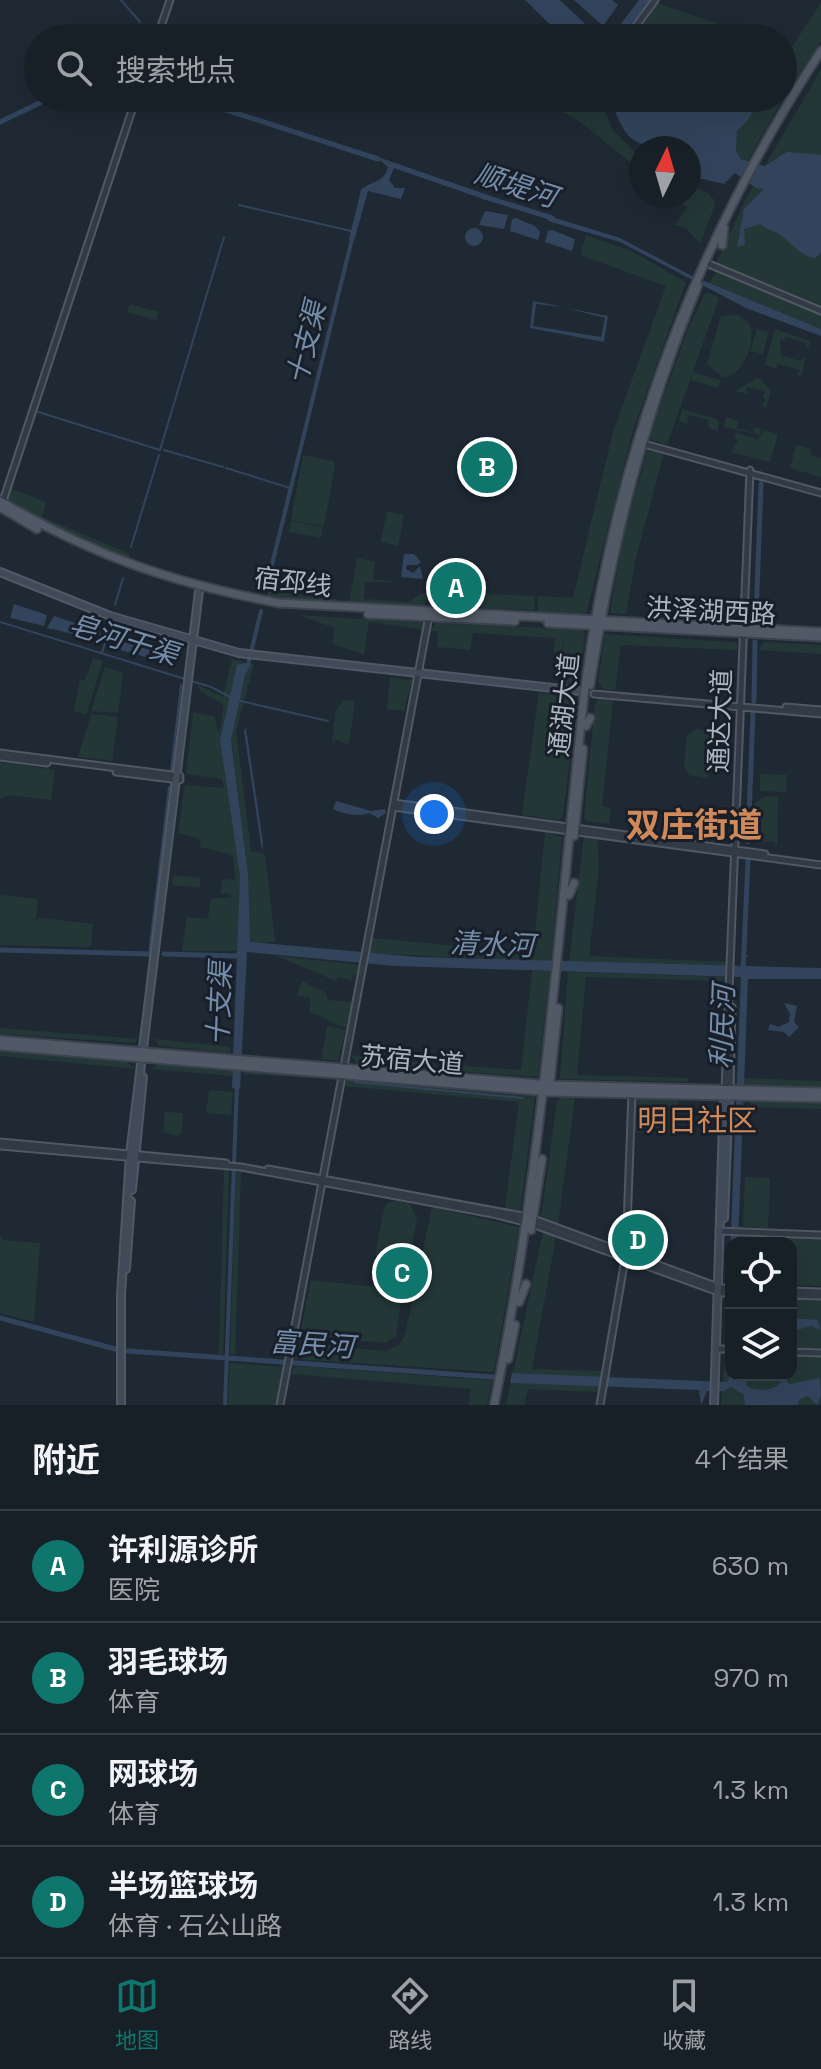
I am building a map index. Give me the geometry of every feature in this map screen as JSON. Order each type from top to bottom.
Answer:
[{"type":"main road","name":"通湖大道","points":[[797,91],[821,51]]},
{"type":"main road","name":"通湖大道","points":[[797,96],[821,59]]},
{"type":"main road","name":"通湖大道","points":[[715,247],[721,225],[785,112]]},
{"type":"main road","name":"通湖大道","points":[[759,155],[787,112]]},
{"type":"main road","name":"通湖大道","points":[[560,959],[569,895],[578,757],[608,548],[641,424],[688,297],[715,247],[727,212],[742,186]]},
{"type":"main road","points":[[721,225],[727,212]]},
{"type":"main road","name":"通湖大道","points":[[496,1405],[519,1302],[555,1047],[567,866],[580,789],[582,691],[632,474],[693,286]]},
{"type":"main road","points":[[686,315],[693,307]]},
{"type":"main road","points":[[652,407],[652,420]]},
{"type":"main road","points":[[632,474],[638,464]]},
{"type":"main road","name":"宿邳线","points":[[1,506],[76,548],[127,569],[200,591],[297,609],[596,623]]},
{"type":"main road","name":"宿邳线","points":[[1,506],[63,538],[128,565],[191,585],[279,603],[429,615]]},
{"type":"main road","points":[[601,562],[608,548]]},
{"type":"main road","points":[[0,572],[110,616],[253,656],[582,691]]},
{"type":"main road","points":[[607,583],[608,594]]},
{"type":"main road","points":[[123,1405],[132,1156],[200,591]]},
{"type":"main road","name":"洪泽湖西路","points":[[596,623],[768,629],[821,634]]},
{"type":"main road","name":"洪泽湖西路","points":[[745,630],[821,634]]},
{"type":"main road","points":[[583,671],[589,655]]},
{"type":"main road","points":[[578,712],[583,726],[590,718]]},
{"type":"main road","points":[[573,769],[578,757]]},
{"type":"main road","points":[[580,789],[583,802]]},
{"type":"main road","points":[[564,849],[567,866]]},
{"type":"main road","points":[[569,895],[574,883]]},
{"type":"main road","name":"通湖大道","points":[[536,1183],[541,1160],[557,989]]},
{"type":"main road","points":[[547,1027],[553,1013]]},
{"type":"main road","name":"苏宿大道","points":[[0,1043],[547,1088],[729,1092],[821,1098]]},
{"type":"main road","points":[[555,1047],[557,1060]]},
{"type":"main road","name":"通达大道","points":[[716,1405],[729,1092]]},
{"type":"main road","name":"苏宿大道","points":[[750,1093],[821,1092]]},
{"type":"main road","points":[[541,1160],[546,1149]]},
{"type":"main road","points":[[536,1183],[541,1194]]},
{"type":"main road","points":[[526,1199],[536,1183]]},
{"type":"main road","name":"通湖大道","points":[[496,1405],[530,1221]]},
{"type":"main road","points":[[520,1242],[522,1259]]},
{"type":"main road","points":[[519,1302],[526,1284]]},
{"type":"street","points":[[162,24],[170,0]]},
{"type":"street","points":[[637,24],[655,0]]},
{"type":"street","points":[[1,506],[131,112]]},
{"type":"street","points":[[705,263],[821,311]]},
{"type":"street","points":[[645,443],[821,492]]},
{"type":"street","name":"通达大道","points":[[729,1092],[752,472]]},
{"type":"street","points":[[280,1405],[429,615]]},
{"type":"street","points":[[594,693],[821,712]]},
{"type":"street","points":[[0,755],[178,778]]},
{"type":"street","points":[[394,805],[821,863]]},
{"type":"street","points":[[600,1405],[626,1256],[632,1090]]},
{"type":"street","points":[[0,1144],[241,1166],[530,1221],[723,1290]]},
{"type":"street","points":[[723,1231],[821,1235]]},
{"type":"street","points":[[797,1293],[821,1294]]},
{"type":"street","points":[[719,1349],[725,1349]]},
{"type":"street","points":[[797,1352],[821,1353]]},
{"type":"shaded area","points":[[657,3],[718,24],[641,24]]},
{"type":"shaded area","points":[[821,3],[821,41],[797,77],[797,39]]},
{"type":"shaded area","points":[[821,69],[821,307],[718,265],[717,261],[747,197]]},
{"type":"shaded area","points":[[563,112],[605,112],[612,129],[629,146],[629,161]]},
{"type":"shaded area","points":[[703,112],[775,112],[748,160],[741,159]]},
{"type":"shaded area","points":[[701,190],[716,202],[700,244],[686,228],[675,225],[686,208],[701,208]]},
{"type":"shaded area","points":[[586,235],[631,251],[686,282],[633,430],[586,614],[582,616],[538,612],[538,596],[573,598],[613,432],[666,286],[580,255]]},
{"type":"shaded area","points":[[717,272],[821,313],[821,329],[709,283]]},
{"type":"shaded area","points":[[706,292],[719,298],[667,445],[651,440],[650,435],[687,331]]},
{"type":"shaded area","points":[[130,304],[158,312],[156,320],[127,312]]},
{"type":"shaded area","points":[[738,315],[749,323],[750,348],[737,371],[723,377],[707,364],[721,316]]},
{"type":"shaded area","points":[[757,329],[769,332],[763,354],[750,351]]},
{"type":"shaded area","points":[[775,329],[811,341],[808,348],[805,346],[807,343],[785,337],[785,341],[780,340],[781,355],[800,361],[806,357],[801,376],[797,375],[800,370],[777,364],[777,369],[765,365]]},
{"type":"shaded area","points":[[693,372],[720,380],[718,388],[691,380]]},
{"type":"shaded area","points":[[758,377],[771,391],[766,408],[761,404],[767,400],[763,398],[765,391],[747,387],[747,394],[736,391]]},
{"type":"shaded area","points":[[682,409],[719,420],[718,431],[708,428],[709,420],[688,415],[687,424],[679,421]]},
{"type":"shaded area","points":[[726,417],[739,421],[736,428],[754,433],[754,427],[761,428],[760,435],[724,427]]},
{"type":"shaded area","points":[[764,430],[778,434],[770,462],[731,452],[738,440],[734,438],[736,433],[757,439]]},
{"type":"shaded area","points":[[796,445],[811,449],[811,455],[821,458],[821,477],[790,468]]},
{"type":"shaded area","points":[[648,448],[664,452],[635,562],[626,614],[610,613],[623,536]]},
{"type":"shaded area","points":[[303,455],[333,461],[335,465],[324,526],[291,520]]},
{"type":"shaded area","points":[[8,488],[46,502],[42,517],[130,554],[128,561],[40,522],[5,500]]},
{"type":"shaded area","points":[[387,511],[404,515],[398,546],[381,542]]},
{"type":"shaded area","points":[[291,521],[323,527],[321,538],[289,532]]},
{"type":"shaded area","points":[[357,558],[375,562],[373,579],[397,582],[365,582],[364,599],[410,602],[421,593],[429,594],[424,608],[349,603]]},
{"type":"shaded area","points":[[268,591],[337,599],[335,604],[267,597]]},
{"type":"shaded area","points":[[437,592],[535,596],[534,610],[439,606],[434,602]]},
{"type":"shaded area","points":[[298,615],[422,623],[425,626],[421,641],[421,629],[369,622],[364,654],[332,644],[335,628]]},
{"type":"shaded area","points":[[437,622],[582,630],[585,635],[578,683],[560,684],[564,639],[561,652],[554,652],[555,638],[473,633],[470,650],[437,647],[438,631],[430,631]]},
{"type":"shaded area","points":[[605,634],[732,642],[737,643],[737,650],[621,645],[615,690],[603,689],[598,682]]},
{"type":"shaded area","points":[[763,642],[821,645],[821,654],[759,650]]},
{"type":"shaded area","points":[[93,658],[103,661],[86,715],[74,711],[80,679],[85,680]]},
{"type":"shaded area","points":[[232,659],[246,663],[237,666],[220,740],[240,875],[240,951],[182,951],[187,917],[208,919],[211,899],[231,897],[231,894],[220,893],[222,879],[235,880],[233,855],[200,847],[201,839],[178,833],[185,785],[224,788],[222,779],[186,774],[193,712],[214,716],[219,735],[224,705],[201,692],[196,684],[223,697]]},
{"type":"shaded area","points":[[254,664],[236,731],[251,851],[265,854],[275,942],[254,943],[248,940],[248,874],[231,736],[245,675]]},
{"type":"shaded area","points":[[105,667],[123,673],[118,713],[91,711]]},
{"type":"shaded area","points":[[390,678],[412,680],[404,711],[387,709]]},
{"type":"shaded area","points":[[539,692],[577,700],[563,816],[559,820],[522,815]]},
{"type":"shaded area","points":[[599,699],[613,700],[602,806],[611,808],[609,824],[587,821],[584,817],[595,704]]},
{"type":"shaded area","points":[[343,700],[355,701],[349,745],[335,739],[332,742],[336,711]]},
{"type":"shaded area","points":[[91,714],[118,717],[112,761],[78,757]]},
{"type":"shaded area","points":[[697,729],[712,732],[708,778],[690,775],[684,766],[687,735]]},
{"type":"shaded area","points":[[0,762],[55,770],[51,800],[8,795],[0,799]]},
{"type":"shaded area","points":[[760,774],[787,775],[786,792],[760,791]]},
{"type":"shaded area","points":[[766,796],[778,797],[777,845],[773,841],[760,843],[753,833],[755,803]]},
{"type":"shaded area","points":[[545,832],[562,837],[551,962],[369,953],[372,938],[458,946],[459,950],[533,953]]},
{"type":"shaded area","points":[[597,834],[599,868],[589,956],[729,962],[729,966],[569,963],[584,835]]},
{"type":"shaded area","points":[[173,875],[200,878],[200,888],[172,885]]},
{"type":"shaded area","points":[[0,895],[38,899],[36,920],[93,924],[91,947],[0,945]]},
{"type":"shaded area","points":[[277,956],[360,965],[358,975],[353,975],[352,980],[338,977],[336,981]]},
{"type":"shaded area","points":[[532,971],[550,971],[538,1077],[441,1070],[441,1064],[521,1070]]},
{"type":"shaded area","points":[[568,972],[729,977],[728,981],[586,977],[577,1075],[689,1078],[688,1082],[560,1079]]},
{"type":"shaded area","points":[[302,981],[326,993],[328,1000],[352,1002],[347,1028],[310,1013],[310,998],[297,995]]},
{"type":"shaded area","points":[[327,1026],[346,1030],[338,1061],[321,1059]]},
{"type":"shaded area","points":[[0,1028],[139,1039],[133,1043],[0,1034]]},
{"type":"shaded area","points":[[154,1039],[230,1047],[230,1053],[160,1046]]},
{"type":"shaded area","points":[[0,1050],[127,1062],[136,1069],[0,1056]]},
{"type":"shaded area","points":[[351,1055],[436,1064],[436,1069],[356,1063]]},
{"type":"shaded area","points":[[158,1064],[233,1070],[232,1076],[151,1069]]},
{"type":"shaded area","points":[[246,1070],[334,1077],[336,1079],[242,1074]]},
{"type":"shaded area","points":[[744,1078],[821,1081],[821,1087],[744,1085]]},
{"type":"shaded area","points":[[348,1080],[535,1097],[520,1212],[505,1208],[519,1102],[345,1086]]},
{"type":"shaded area","points":[[209,1090],[233,1092],[231,1115],[206,1113]]},
{"type":"shaded area","points":[[561,1097],[575,1097],[558,1224],[541,1217],[557,1101]]},
{"type":"shaded area","points":[[636,1098],[678,1099],[678,1135],[632,1132]]},
{"type":"shaded area","points":[[750,1101],[821,1102],[821,1109],[749,1107]]},
{"type":"shaded area","points":[[165,1112],[183,1113],[182,1132],[178,1136],[163,1132]]},
{"type":"shaded area","points":[[224,1169],[229,1170],[223,1354],[219,1354]]},
{"type":"shaded area","points":[[236,1171],[241,1172],[235,1355],[230,1354]]},
{"type":"shaded area","points":[[745,1177],[770,1178],[768,1228],[743,1227]]},
{"type":"shaded area","points":[[398,1201],[410,1204],[417,1219],[408,1266],[395,1267],[408,1270],[406,1278],[371,1274],[373,1263],[388,1265],[375,1255],[384,1209],[387,1203]]},
{"type":"shaded area","points":[[432,1207],[519,1227],[494,1372],[294,1359],[300,1344],[386,1351],[399,1345],[405,1335]]},
{"type":"shaded area","points":[[543,1232],[556,1236],[532,1369],[603,1371],[602,1377],[513,1373]]},
{"type":"shaded area","points":[[0,1234],[2,1240],[40,1243],[34,1322],[0,1313]]},
{"type":"shaded area","points":[[739,1234],[821,1237],[821,1286],[797,1285],[797,1237],[739,1237]]},
{"type":"shaded area","points":[[311,1280],[403,1290],[396,1336],[385,1343],[300,1335]]},
{"type":"shaded area","points":[[797,1298],[821,1299],[821,1349],[797,1348]]},
{"type":"shaded area","points":[[725,1351],[725,1381],[797,1381],[797,1353],[821,1355],[821,1405],[721,1405]]},
{"type":"shaded area","points":[[230,1363],[283,1367],[276,1405],[228,1405]]},
{"type":"shaded area","points":[[295,1366],[492,1380],[487,1405],[468,1405],[471,1389],[291,1374]]},
{"type":"shaded area","points":[[511,1383],[601,1386],[600,1392],[528,1389],[524,1405],[506,1405]]},
{"type":"water","points":[[525,0],[560,0],[585,24],[550,24]]},
{"type":"water","points":[[574,0],[612,0],[618,5],[604,24]]},
{"type":"water","points":[[639,0],[650,0],[632,24],[621,24]]},
{"type":"water","points":[[616,112],[752,112],[737,131],[736,151],[741,159],[765,166],[787,152],[821,155],[821,253],[815,258],[805,255],[760,224],[744,229],[745,245],[737,247],[744,209],[764,189],[756,188],[735,173],[724,184],[701,179],[701,136],[629,136]]},
{"type":"water","points":[[375,156],[488,195],[486,200],[394,168],[389,180],[395,188],[405,188],[401,199],[368,191],[354,241],[349,239],[361,190],[380,179],[388,167]]},
{"type":"water","points":[[485,211],[508,215],[504,229],[479,225]]},
{"type":"water","points":[[549,216],[620,238],[692,276],[821,329],[821,336],[746,308],[620,242],[548,221]]},
{"type":"water","points":[[512,219],[535,226],[540,232],[538,240],[510,231]]},
{"type":"water","points":[[474,228],[483,237],[474,246],[465,237]]},
{"type":"water","points":[[548,231],[575,239],[572,251],[545,242]]},
{"type":"water","points":[[533,301],[564,307],[536,304],[533,326],[601,337],[605,318],[566,308],[608,316],[604,342],[530,328]]},
{"type":"water","points":[[404,554],[414,554],[421,562],[407,565],[406,569],[413,573],[420,566],[423,579],[401,577]]},
{"type":"water","points":[[14,604],[47,615],[44,626],[10,618]]},
{"type":"water","points":[[54,616],[75,623],[73,634],[47,628]]},
{"type":"water","points":[[79,627],[99,630],[102,636],[99,643],[78,637]]},
{"type":"water","points":[[110,636],[153,647],[149,658],[107,646]]},
{"type":"water","points":[[251,664],[245,675],[231,740],[248,874],[250,942],[418,957],[821,968],[821,979],[748,979],[738,1237],[731,1237],[741,977],[396,966],[247,952],[240,1089],[232,1088],[240,876],[220,740],[237,665]]},
{"type":"water","points":[[246,728],[263,843],[262,851],[244,731]]},
{"type":"water","points":[[336,801],[371,811],[385,809],[386,813],[378,818],[369,813],[346,814],[333,809]]},
{"type":"water","points":[[784,1003],[797,1006],[794,1022],[799,1027],[789,1037],[784,1032],[768,1030],[770,1024],[778,1027],[789,1022],[790,1014]]},
{"type":"water","points":[[797,1318],[817,1320],[821,1330],[811,1326],[797,1330]]},
{"type":"water","points":[[512,1373],[746,1381],[747,1386],[764,1390],[777,1386],[780,1381],[790,1384],[820,1378],[821,1395],[817,1405],[808,1396],[800,1399],[797,1405],[745,1405],[744,1395],[731,1387],[724,1391],[707,1391],[701,1405],[699,1390],[510,1383]]},
{"type":"waterway","points":[[121,0],[140,22]]},
{"type":"waterway","name":"顺堤河","points":[[0,122],[24,110]]},
{"type":"waterway","name":"顺堤河","points":[[232,112],[378,159]]},
{"type":"waterway","name":"顺堤河","points":[[482,196],[552,218]]},
{"type":"waterway","points":[[239,205],[351,231]]},
{"type":"waterway","name":"十支渠","points":[[266,589],[353,235]]},
{"type":"waterway","points":[[35,411],[160,450],[224,237]]},
{"type":"waterway","points":[[164,450],[223,467]]},
{"type":"waterway","points":[[131,547],[159,455]]},
{"type":"waterway","points":[[226,468],[290,488]]},
{"type":"waterway","name":"利民河","points":[[756,618],[761,484]]},
{"type":"waterway","points":[[115,605],[123,578]]},
{"type":"waterway","name":"十支渠","points":[[248,665],[261,611]]},
{"type":"waterway","name":"皂河干渠","points":[[0,622],[211,687],[230,697]]},
{"type":"waterway","points":[[102,653],[111,623]]},
{"type":"waterway","name":"利民河","points":[[754,701],[755,642]]},
{"type":"waterway","points":[[171,771],[181,685]]},
{"type":"waterway","points":[[236,700],[328,721]]},
{"type":"waterway","name":"利民河","points":[[748,842],[753,713]]},
{"type":"waterway","points":[[149,954],[169,787]]},
{"type":"waterway","name":"利民河","points":[[743,971],[748,860]]},
{"type":"waterway","name":"清水河","points":[[0,950],[149,954]]},
{"type":"waterway","name":"清水河","points":[[164,954],[236,956],[241,953]]},
{"type":"waterway","points":[[355,1082],[523,1098]]},
{"type":"waterway","name":"十支渠","points":[[225,1405],[237,1084]]},
{"type":"waterway","name":"富民河","points":[[0,1318],[115,1349]]},
{"type":"waterway","name":"富民河","points":[[128,1351],[493,1377]]},
{"type":"place","name":"羽毛球场","points":[[487,467]]},
{"type":"place","name":"许利源诊所","points":[[456,588]]},
{"type":"place","name":"半场篮球场","points":[[638,1240]]},
{"type":"place","name":"网球场","points":[[402,1273]]},
{"type":"district","name":"双庄街道","points":[[694,825]]},
{"type":"district","name":"明日社区","points":[[697,1121]]}]
